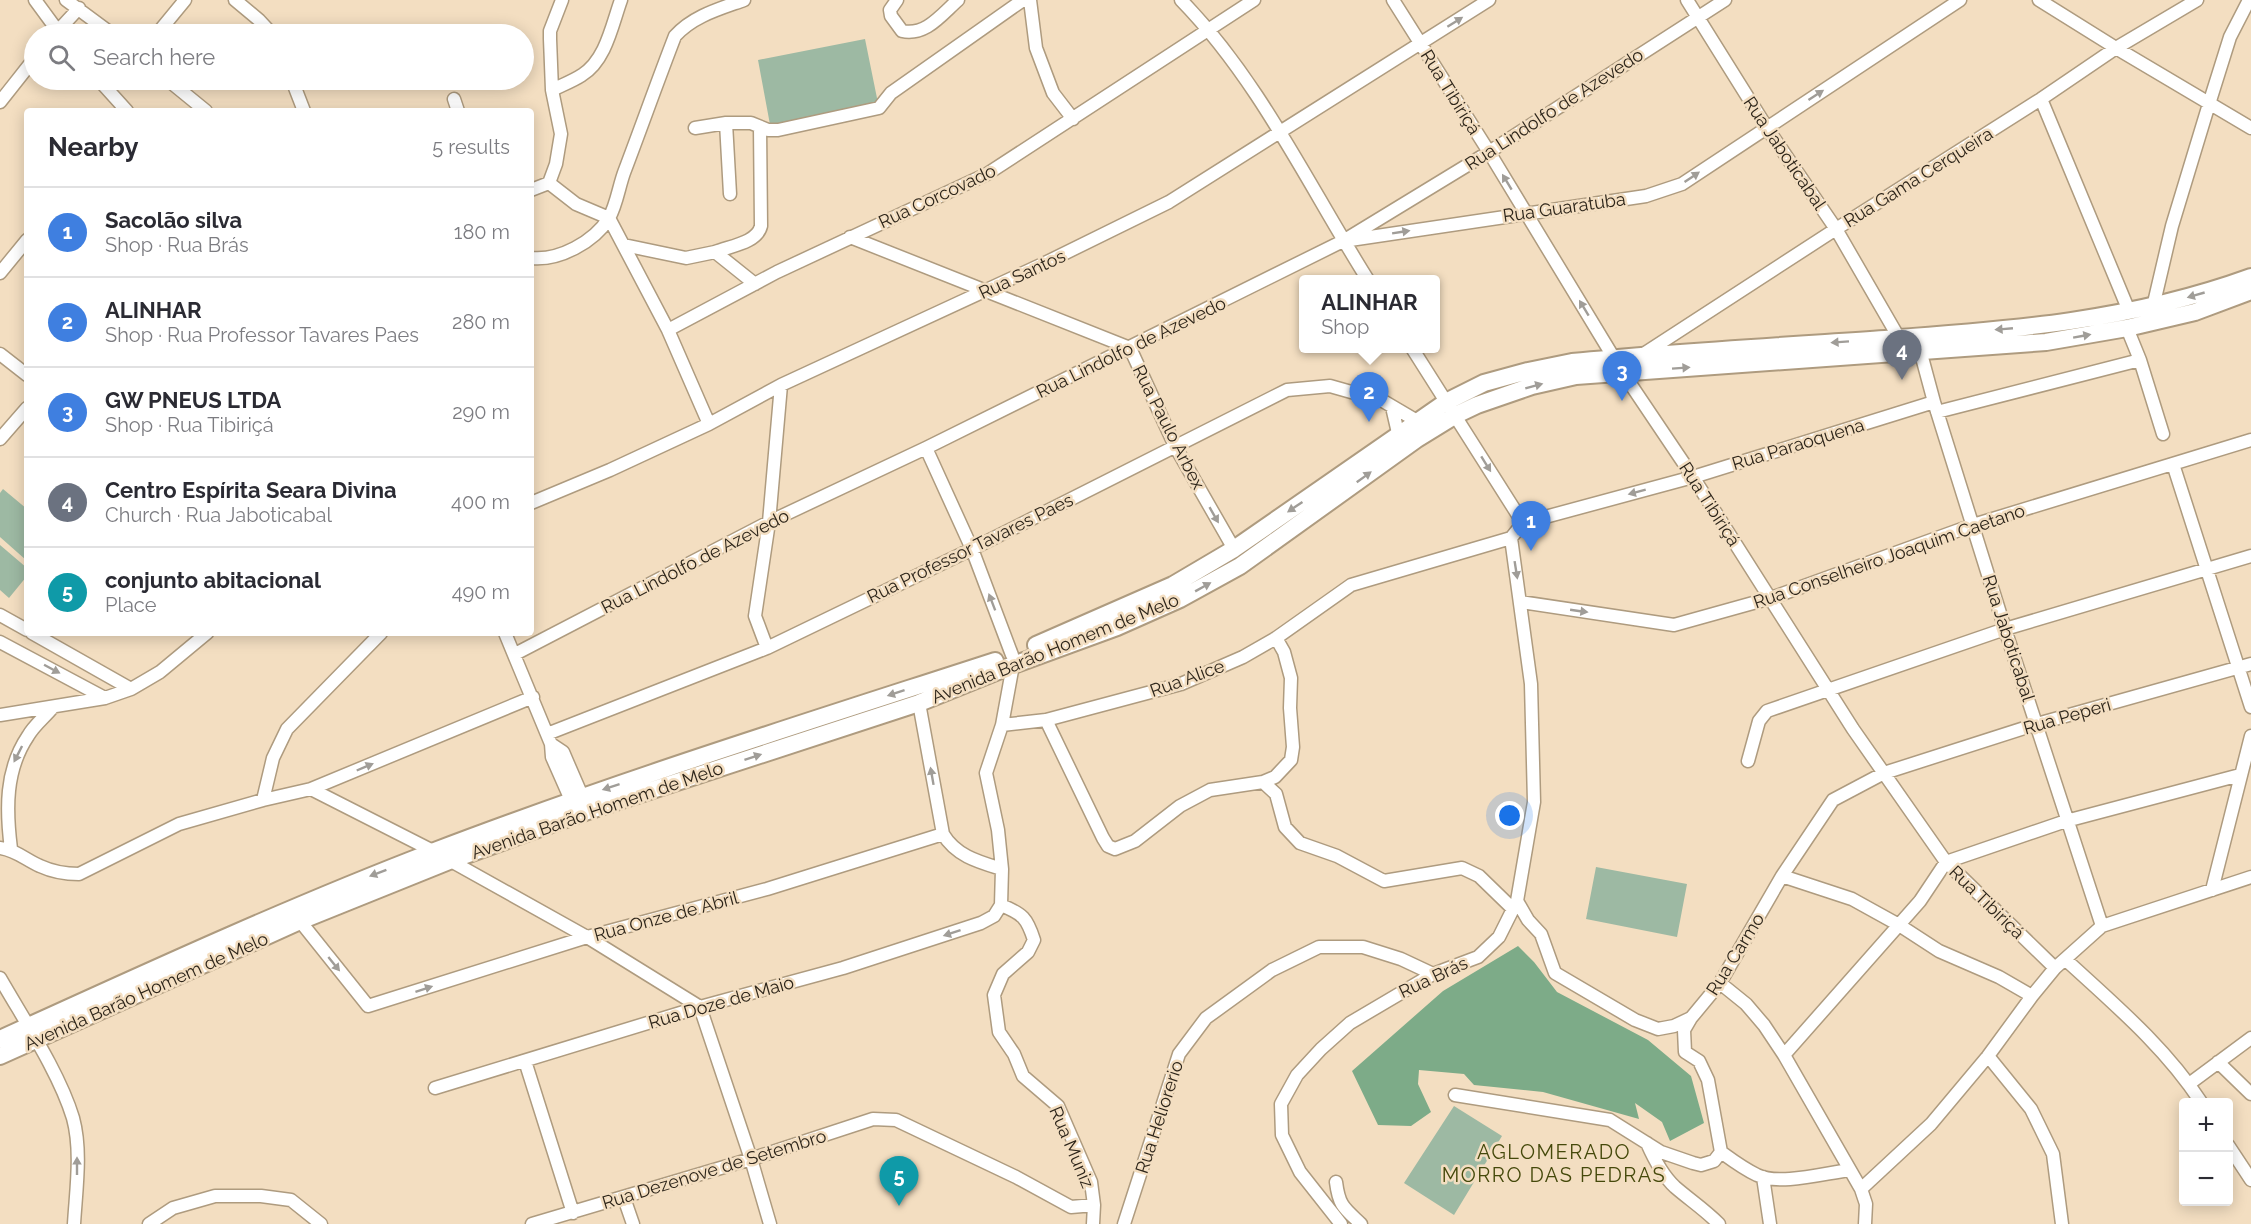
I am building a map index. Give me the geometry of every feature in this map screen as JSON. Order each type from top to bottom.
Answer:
[{"type":"main road","name":"Avenida Barão Homem de Melo","points":[[0,1039],[32,1033],[449,861],[597,808],[919,703],[974,680],[1173,585],[1234,549],[1315,494],[1398,433],[1417,421],[1451,408],[1477,405],[1532,386],[1576,376],[2046,342],[2128,320],[2153,308],[2251,277]]},
{"type":"main road","name":"Avenida Barão Homem de Melo","points":[[0,1056],[32,1033],[308,901],[433,851],[577,798],[1116,627],[1180,599],[1240,566],[1417,439],[1451,408],[1484,383],[1528,370],[1572,362],[2128,320],[2196,312],[2251,291]]},
{"type":"main road","points":[[300,921],[297,910],[308,901]]},
{"type":"street","points":[[35,0],[51,24]]},
{"type":"street","points":[[66,0],[99,24]]},
{"type":"street","points":[[165,24],[185,0]]},
{"type":"street","points":[[235,0],[263,24]]},
{"type":"street","points":[[534,189],[549,183],[556,164],[561,134],[549,61],[550,31],[562,0]]},
{"type":"street","points":[[552,90],[582,76],[594,65],[600,56],[621,0]]},
{"type":"street","points":[[534,258],[560,256],[581,244],[609,218],[642,121],[675,36],[682,28],[708,12],[728,3],[744,0]]},
{"type":"street","points":[[895,2],[890,10],[891,16],[902,31],[912,33],[923,31],[958,0]]},
{"type":"street","points":[[695,128],[726,123],[751,123],[768,130],[778,130],[879,108],[891,93],[1023,0]]},
{"type":"street","points":[[1030,0],[1036,48],[1053,93],[1073,119]]},
{"type":"street","points":[[1181,0],[1209,29],[1281,132],[1343,241],[1365,275]]},
{"type":"street","name":"Rua Corcovado","points":[[668,330],[850,237],[987,174],[1254,0]]},
{"type":"street","name":"Rua Tibiriçá","points":[[1393,0],[1526,212],[1623,373],[1694,477],[1826,689],[1946,862],[2055,968]]},
{"type":"street","name":"Rua Santos","points":[[534,502],[610,470],[709,424],[781,386],[986,291],[1169,202],[1489,0]]},
{"type":"street","name":"Rua Jaboticabal","points":[[1687,0],[1767,128],[1836,229],[1899,338]]},
{"type":"street","name":"Rua Lindolfo de Azevedo","points":[[515,654],[769,522],[926,448],[1343,241],[1489,152],[1725,0]]},
{"type":"street","name":"Rua Guaratuba","points":[[1343,241],[1526,212],[1646,196],[1682,184],[1960,0]]},
{"type":"street","points":[[2039,0],[2251,128]]},
{"type":"street","name":"Rua Gama Cerqueira","points":[[1641,356],[2041,99],[2116,48],[2197,0]]},
{"type":"street","points":[[2153,308],[2172,226],[2209,104],[2230,37],[2248,0]]},
{"type":"street","points":[[65,24],[79,9]]},
{"type":"street","points":[[0,102],[24,72]]},
{"type":"street","points":[[108,90],[124,108]]},
{"type":"street","points":[[180,90],[202,108]]},
{"type":"street","points":[[296,90],[303,108]]},
{"type":"street","points":[[2041,99],[2128,320],[2163,434]]},
{"type":"street","points":[[726,123],[730,194]]},
{"type":"street","points":[[624,245],[686,258],[715,252],[754,238],[761,226],[760,127]]},
{"type":"street","points":[[549,183],[576,204],[609,218],[668,330],[709,424]]},
{"type":"street","name":"Rua Paulo Arbex","points":[[850,237],[1130,348],[1174,446],[1234,549]]},
{"type":"street","points":[[0,273],[24,244]]},
{"type":"street","points":[[715,252],[755,284]]},
{"type":"street","name":"Rua Jaboticabal","points":[[1920,350],[1935,407],[2005,629],[2102,926]]},
{"type":"street","points":[[1415,353],[1523,523],[1511,538]]},
{"type":"street","points":[[0,354],[24,373]]},
{"type":"street","name":"Rua Paraoquena","points":[[1523,523],[1694,477],[1935,407],[2140,360]]},
{"type":"street","points":[[767,648],[755,616],[769,522],[781,386]]},
{"type":"street","name":"Rua Professor Tavares Paes","points":[[549,739],[767,648],[972,549],[1287,390],[1330,386],[1383,402],[1417,421]]},
{"type":"street","points":[[1392,407],[1398,433]]},
{"type":"street","points":[[0,439],[24,411]]},
{"type":"street","name":"Rua Conselheiro Joaquim Caetano","points":[[1521,602],[1674,625],[1771,598],[1973,525],[2251,440]]},
{"type":"street","points":[[926,448],[972,549],[1012,660],[1002,725],[986,773],[998,830],[1002,869],[1001,905]]},
{"type":"street","points":[[2173,464],[2251,707]]},
{"type":"street","name":"Rua Brás","points":[[1341,1224],[1300,1172],[1282,1135],[1281,1104],[1297,1075],[1350,1023],[1433,974],[1478,957],[1499,937],[1515,905],[1534,802],[1531,684],[1511,538]]},
{"type":"street","name":"Rua Alice","points":[[1002,725],[1046,720],[1181,684],[1243,657],[1275,638],[1351,585],[1511,538]]},
{"type":"street","points":[[1748,760],[1759,720],[1767,711],[2005,629],[2251,556]]},
{"type":"street","points":[[0,615],[24,628]]},
{"type":"street","points":[[37,636],[131,689]]},
{"type":"street","points":[[0,716],[105,698],[131,689],[160,672],[203,636]]},
{"type":"street","points":[[263,800],[273,758],[287,729],[378,636]]},
{"type":"street","points":[[506,636],[549,739],[563,752],[577,798],[597,808]]},
{"type":"street","points":[[1046,720],[1103,838],[1108,846],[1115,849],[1136,841],[1180,806],[1210,790],[1263,782],[1275,777],[1291,760],[1293,747],[1290,708],[1291,678],[1284,652],[1275,638]]},
{"type":"street","points":[[0,642],[105,698]]},
{"type":"street","name":"Rua Peperi","points":[[1884,773],[2037,724],[2251,664]]},
{"type":"street","points":[[53,707],[28,735],[11,768],[6,849],[61,873],[79,874],[179,824],[311,789],[533,697]]},
{"type":"street","points":[[919,703],[943,834],[949,844],[961,854],[1002,869]]},
{"type":"street","points":[[2212,890],[2251,736]]},
{"type":"street","name":"Rua Carmo","points":[[1691,1018],[1720,983],[1782,876],[1833,800],[1884,773]]},
{"type":"street","points":[[1785,1055],[1920,901],[1946,862],[2066,821],[2240,775]]},
{"type":"street","points":[[1263,782],[1276,794],[1285,826],[1300,843],[1337,856],[1384,881],[1462,868],[1479,876],[1515,905],[1541,934],[1555,974],[1635,1020],[1658,1029],[1674,1026],[1691,1018]]},
{"type":"street","points":[[311,789],[433,851],[588,937],[700,1007],[770,1224]]},
{"type":"street","name":"Rua Onze de Abril","points":[[300,921],[368,1006],[588,937],[767,889],[943,834]]},
{"type":"street","points":[[1782,876],[1852,900],[1899,925],[1939,951],[2000,977],[2032,996]]},
{"type":"street","points":[[1861,1189],[1931,1124],[1988,1056],[2055,968],[2102,926],[2251,877]]},
{"type":"street","name":"Rua Doze de Maio","points":[[435,1088],[700,1007],[843,968],[971,926],[994,916],[1001,905]]},
{"type":"street","name":"Rua Muniz","points":[[1001,905],[1020,912],[1034,940],[1028,952],[1003,974],[994,995],[999,1032],[1014,1054],[1023,1076],[1058,1106],[1091,1182],[1094,1205],[1093,1224]]},
{"type":"street","name":"Rua Heliorerio","points":[[1124,1224],[1179,1053],[1206,1018],[1272,970],[1319,947],[1363,947],[1401,959],[1433,974]]},
{"type":"street","points":[[2066,960],[2140,1028],[2198,1098]]},
{"type":"street","points":[[0,978],[32,1033],[73,1119],[77,1156],[74,1224]]},
{"type":"street","points":[[1720,983],[1746,1004],[1785,1055],[1861,1189],[1866,1204],[1865,1224]]},
{"type":"street","points":[[1691,1018],[1684,1030],[1685,1052],[1699,1061],[1708,1080],[1721,1152],[1763,1177],[1796,1178],[1850,1170]]},
{"type":"street","points":[[2189,1084],[2251,1038]]},
{"type":"street","points":[[1988,1056],[2031,1109],[2053,1154],[2062,1224]]},
{"type":"street","points":[[525,1061],[573,1213]]},
{"type":"street","points":[[2218,1062],[2251,1094]]},
{"type":"street","points":[[1455,1095],[1610,1120],[1661,1152],[1701,1165],[1714,1161],[1721,1152]]},
{"type":"street","name":"Rua Dezenove de Setembro","points":[[532,1224],[624,1198],[873,1119],[896,1120],[1016,1177],[1071,1207],[1094,1205]]},
{"type":"street","points":[[1647,1143],[1655,1162],[1674,1186],[1702,1206],[1719,1224]]},
{"type":"street","points":[[2233,1151],[2251,1180]]},
{"type":"street","points":[[1763,1177],[1770,1224]]},
{"type":"street","points":[[1336,1182],[1338,1201],[1360,1224]]},
{"type":"street","points":[[149,1224],[173,1208],[216,1196],[261,1196],[291,1200],[321,1224]]},
{"type":"street","points":[[624,1198],[633,1224]]},
{"type":"green space","points":[[865,39],[879,108],[771,130],[758,60]]},
{"type":"green space","points":[[3,489],[24,506],[24,558],[0,537],[0,493]]},
{"type":"green space","points":[[0,545],[24,565],[24,580],[9,598],[0,590]]},
{"type":"green space","points":[[1596,867],[1687,884],[1677,937],[1586,919]]},
{"type":"green space","points":[[1518,946],[1534,962],[1557,992],[1648,1040],[1691,1076],[1704,1123],[1670,1141],[1662,1122],[1635,1103],[1639,1119],[1543,1092],[1474,1085],[1464,1074],[1419,1070],[1418,1084],[1431,1112],[1411,1126],[1378,1125],[1352,1071],[1443,991]]},
{"type":"green space","points":[[1454,1106],[1502,1136],[1454,1215],[1404,1183]]},
{"type":"place","name":"Centro Espírita Seara Divina","points":[[1902,380]]},
{"type":"place","name":"GW PNEUS LTDA","points":[[1622,401]]},
{"type":"place","name":"ALINHAR","points":[[1369,422]]},
{"type":"place","name":"Sacolão silva","points":[[1531,551]]},
{"type":"place","name":"conjunto abitacional","points":[[899,1206]]},
{"type":"district","name":"AGLOMERADO MORRO DAS PEDRAS","points":[[1554,1164]]}]
